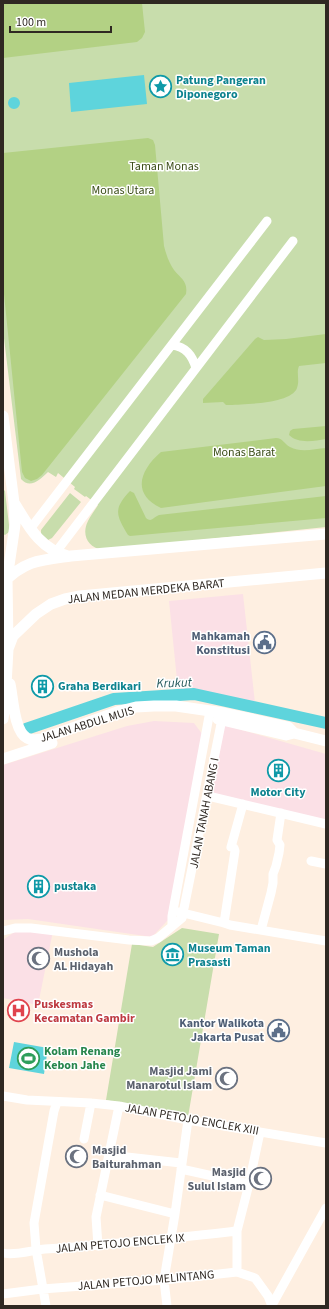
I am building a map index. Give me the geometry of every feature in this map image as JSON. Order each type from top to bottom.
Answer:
[{"type":"main road","points":[[3,416],[14,503],[15,524],[5,581],[8,649]]},
{"type":"main road","points":[[14,503],[30,529],[40,541],[56,552],[71,556]]},
{"type":"main road","points":[[5,581],[18,570],[30,563],[71,556],[326,534]]},
{"type":"main road","name":"JALAN MEDAN MERDEKA BARAT","points":[[3,718],[8,649],[13,636],[25,623],[51,604],[65,599],[98,594],[326,573]]},
{"type":"main road","name":"JALAN ABDUL MUIS","points":[[7,663],[18,725],[22,734],[27,738],[34,740],[42,739],[136,707],[176,706],[210,714],[288,727],[294,733],[326,741]]},
{"type":"main road","name":"JALAN ABDUL MUIS","points":[[3,759],[137,714],[154,712],[210,714]]},
{"type":"street","points":[[30,529],[267,221]]},
{"type":"street","points":[[56,552],[293,241]]},
{"type":"street","points":[[172,345],[180,346],[185,350],[191,356],[196,368]]},
{"type":"street","name":"JALAN TANAH ABANG I","points":[[172,926],[210,714]]},
{"type":"street","name":"JALAN TANAH ABANG I","points":[[182,916],[208,796],[223,716]]},
{"type":"street","points":[[208,796],[326,824]]},
{"type":"street","points":[[227,924],[235,851],[234,848],[231,847],[243,804]]},
{"type":"street","points":[[261,930],[271,894],[273,874],[279,853],[280,845],[277,840],[281,813]]},
{"type":"street","points":[[311,861],[326,864]]},
{"type":"street","points":[[173,914],[326,941]]},
{"type":"street","points":[[3,931],[15,928],[31,928],[151,941],[158,938],[182,916]]},
{"type":"street","name":"JALAN PETOJO ENCLEK XIII","points":[[3,1096],[27,1100],[119,1106],[188,1120],[326,1143]]},
{"type":"street","points":[[46,1306],[36,1250],[34,1223],[54,1111],[57,1102]]},
{"type":"street","points":[[84,1139],[91,1103]]},
{"type":"street","points":[[98,1246],[96,1218],[119,1106]]},
{"type":"street","points":[[167,1306],[164,1280],[188,1120]]},
{"type":"street","points":[[237,1272],[237,1231],[260,1132]]},
{"type":"street","points":[[109,1155],[181,1166],[249,1184]]},
{"type":"street","points":[[100,1196],[175,1214]]},
{"type":"street","points":[[272,1306],[326,1208]]},
{"type":"street","name":"JALAN PETOJO ENCLEK IX","points":[[3,1253],[8,1254],[36,1250],[98,1246],[237,1231]]},
{"type":"street","name":"JALAN PETOJO MELINTANG","points":[[3,1294],[42,1289],[164,1280],[237,1272],[254,1278],[268,1296],[272,1306]]},
{"type":"shaded area","points":[[243,594],[255,703],[210,692],[178,690],[169,601]]},
{"type":"shaded area","points":[[154,721],[194,723],[203,735],[168,920],[152,937],[28,919],[3,920],[3,765],[127,726]]},
{"type":"shaded area","points":[[224,725],[326,754],[326,825],[208,798]]},
{"type":"shaded area","points":[[20,928],[53,931],[38,1005],[3,998],[3,940]]},
{"type":"green space","name":"Taman Monas","points":[[3,3],[326,3],[326,527],[102,550],[93,546],[87,540],[85,531],[88,521],[98,505],[74,489],[75,487],[58,473],[56,477],[48,472],[42,478],[31,483],[24,482],[21,479],[3,330]]},
{"type":"green space","points":[[3,3],[142,3],[145,32],[142,38],[137,42],[3,58]]},
{"type":"green space","name":"Monas Utara","points":[[148,138],[153,140],[155,145],[164,246],[172,267],[185,283],[186,294],[42,475],[31,481],[25,478],[22,472],[3,284],[3,153]]},
{"type":"green space","points":[[326,334],[326,363],[299,366],[297,388],[293,393],[286,397],[267,402],[246,404],[226,405],[223,402],[203,403],[203,399],[258,337],[264,340]]},
{"type":"green space","points":[[326,426],[326,439],[301,441],[289,435],[290,431],[293,429]]},
{"type":"green space","name":"Monas Barat","points":[[276,438],[280,439],[288,446],[299,450],[326,448],[326,486],[161,508],[145,496],[142,489],[144,474],[148,466],[161,452]]},
{"type":"green space","points":[[3,489],[5,491],[9,525],[9,532],[5,535],[3,534]]},
{"type":"green space","points":[[130,491],[134,493],[146,518],[150,520],[159,515],[326,496],[326,518],[130,536],[121,522],[118,512],[121,503]]},
{"type":"green space","points":[[70,493],[81,502],[52,538],[48,540],[41,534],[41,530]]},
{"type":"green space","name":"Museum Taman Prasasti","points":[[182,928],[219,934],[188,1117],[106,1100],[132,944],[153,947]]},
{"type":"water","points":[[144,75],[147,104],[71,112],[69,83]]},
{"type":"water","points":[[16,97],[19,98],[19,108],[12,109],[9,108],[8,101],[9,98]]},
{"type":"water","name":"Kolam Renang Kebon Jahe","points":[[14,1042],[48,1048],[44,1074],[9,1068]]},
{"type":"waterway","name":"Krukut","points":[[26,729],[114,699],[194,694],[326,723]]},
{"type":"place","name":"Patung Pangeran Diponegoro","points":[[160,87]]},
{"type":"place","name":"Mahkamah Konstitusi","points":[[265,643]]},
{"type":"place","name":"Graha Berdikari","points":[[43,686]]},
{"type":"place","name":"Motor City","points":[[278,771]]},
{"type":"place","name":"pustaka","points":[[38,886]]},
{"type":"place","name":"Museum Taman Prasasti","points":[[172,955]]},
{"type":"place","name":"Mushola AL Hidayah","points":[[39,959]]},
{"type":"place","name":"Puskesmas Kecamatan Gambir","points":[[19,1011]]},
{"type":"place","name":"Kantor Walikota Jakarta Pusat","points":[[279,1030]]},
{"type":"place","name":"Kolam Renang Kebon Jahe","points":[[28,1058]]},
{"type":"place","name":"Masjid Jami Manarotul Islam","points":[[227,1078]]},
{"type":"place","name":"Masjid Baiturahman","points":[[77,1157]]},
{"type":"place","name":"Masjid Sulul Islam","points":[[261,1179]]}]
